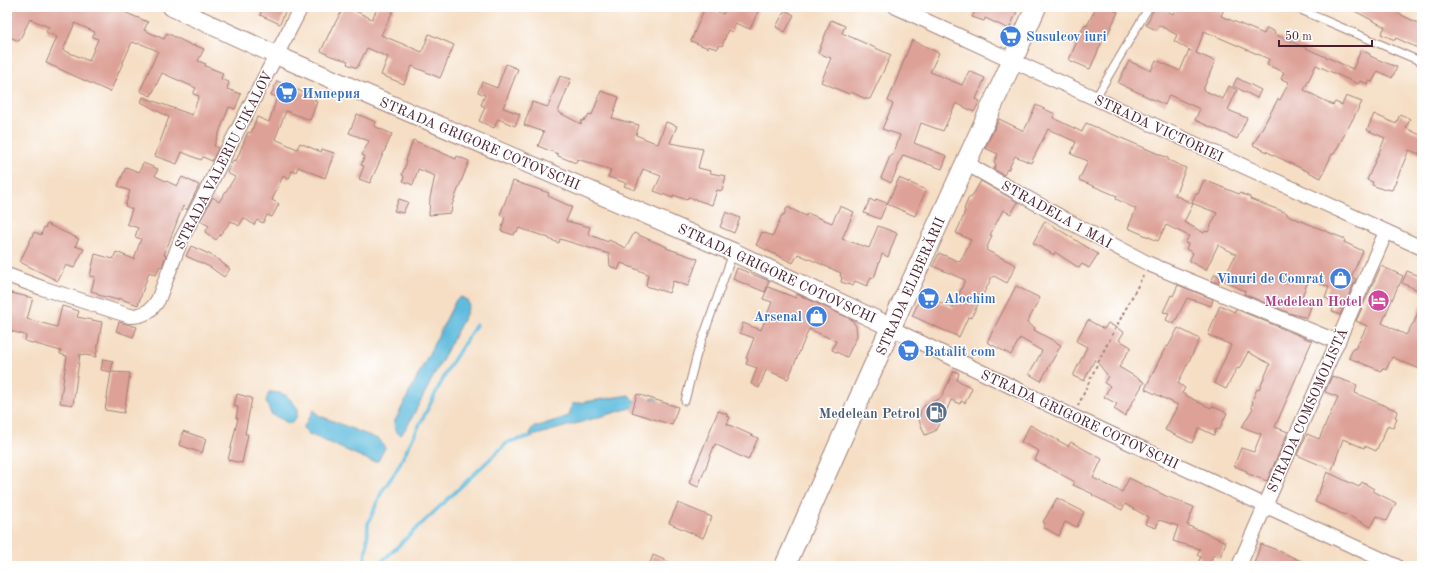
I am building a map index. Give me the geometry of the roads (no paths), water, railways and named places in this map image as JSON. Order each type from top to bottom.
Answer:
[{"type":"main road","name":"STRADA ELIBERĂRII","points":[[785,566],[1036,7]]},
{"type":"street","name":"STRADA GRIGORE COTOVSCHI","points":[[172,7],[276,55],[733,252],[891,327],[1074,417],[1396,566]]},
{"type":"street","name":"STRADA VALERIU CIKALOV","points":[[7,275],[42,288],[130,316],[138,316],[147,313],[153,308],[158,300],[181,240],[301,7]]},
{"type":"street","name":"STRADA VICTORIEI","points":[[896,7],[1422,248]]},
{"type":"street","name":"STRADELA 1 MAI","points":[[966,161],[976,169],[1149,264],[1338,342]]},
{"type":"street","name":"STRADA COMSOMOLISTĂ","points":[[1239,566],[1264,506],[1386,232]]},
{"type":"lane","points":[[1095,99],[1149,7]]},
{"type":"lane","points":[[1294,7],[1422,62]]},
{"type":"lane","points":[[685,400],[697,354],[733,252]]},
{"type":"water","points":[[461,297],[467,300],[469,305],[466,314],[408,425],[401,435],[395,431],[394,423],[456,300]]},
{"type":"water","points":[[269,392],[283,394],[298,409],[296,418],[289,424],[271,414],[266,401]]},
{"type":"water","points":[[629,395],[634,401],[656,398],[661,403],[634,407],[529,437],[532,428],[569,416],[572,404]]},
{"type":"water","points":[[314,410],[318,415],[380,440],[385,448],[378,461],[371,461],[309,434],[303,428]]},
{"type":"waterway","points":[[364,566],[368,524],[382,491],[396,471],[449,367],[476,325]]},
{"type":"waterway","points":[[377,566],[508,442],[529,437]]},
{"type":"place","name":"Susulcov iuri","points":[[1010,36]]},
{"type":"place","name":"Империя","points":[[286,93]]},
{"type":"place","name":"Vinuri de Comrat","points":[[1340,278]]},
{"type":"place","name":"Alochim","points":[[929,298]]},
{"type":"place","name":"Medelean Hotel","points":[[1378,301]]},
{"type":"place","name":"Arsenal","points":[[817,316]]},
{"type":"place","name":"Batalit com","points":[[908,351]]},
{"type":"place","name":"Medelean Petrol","points":[[936,413]]}]
